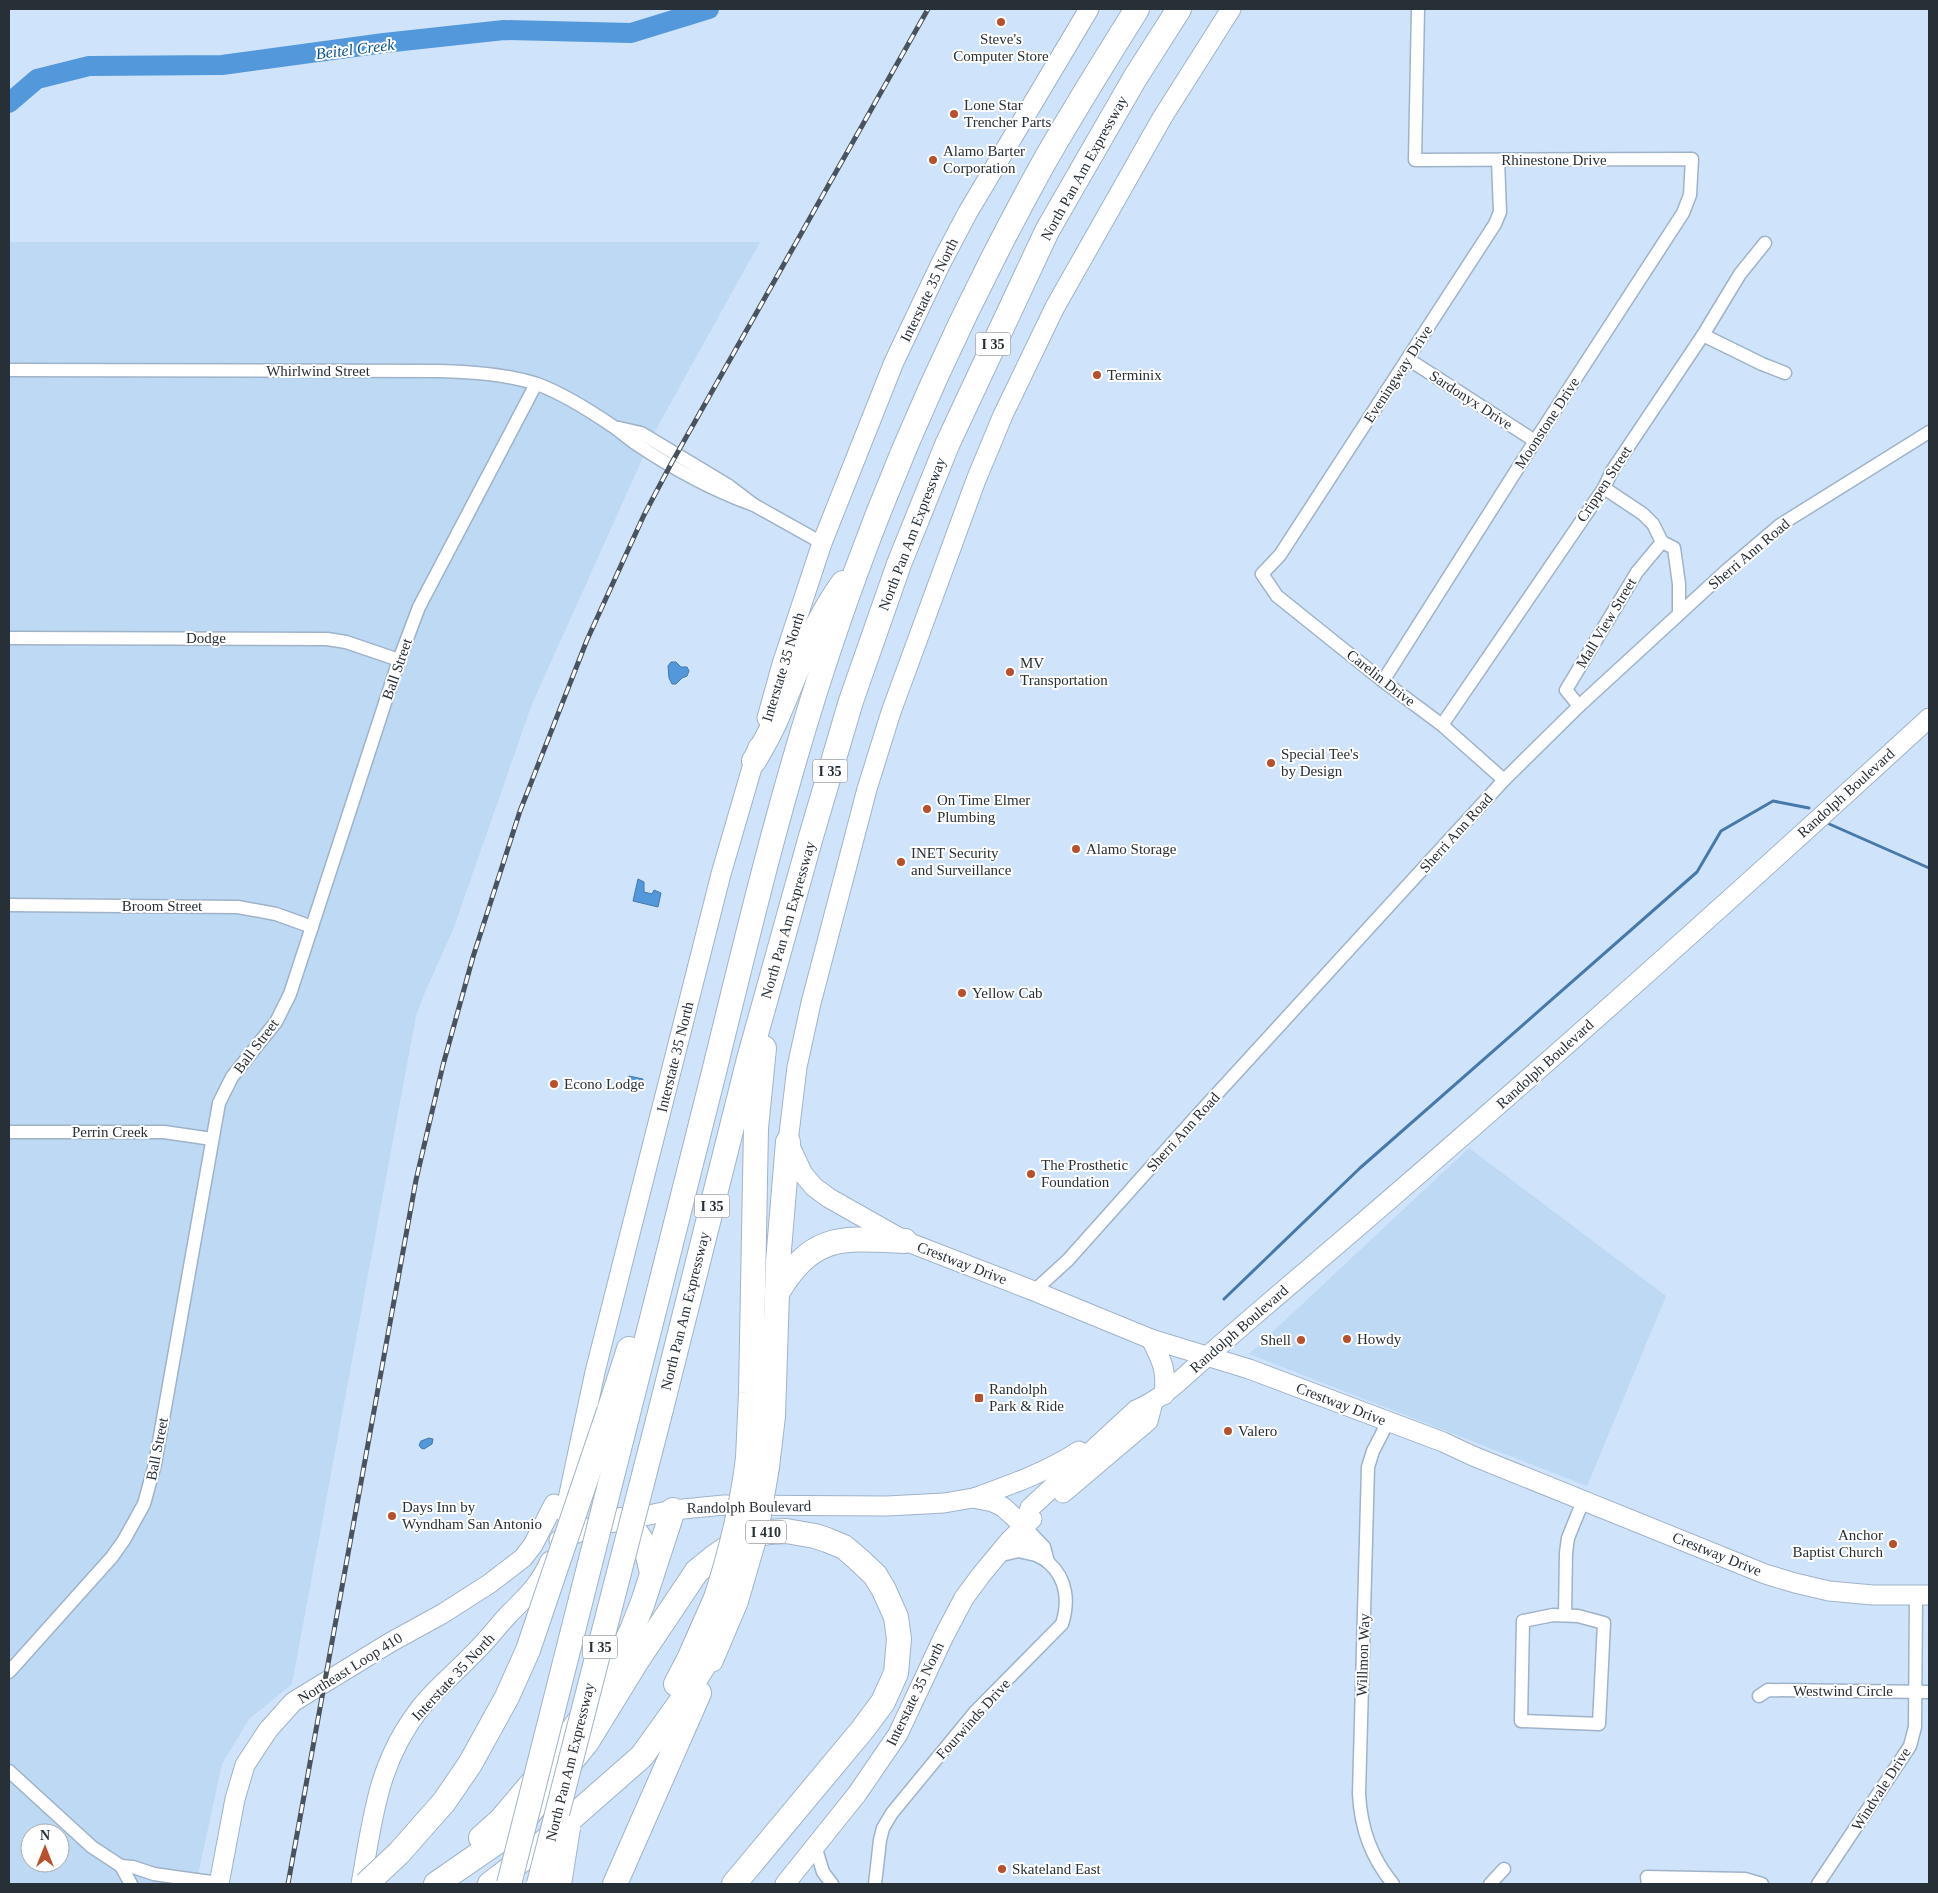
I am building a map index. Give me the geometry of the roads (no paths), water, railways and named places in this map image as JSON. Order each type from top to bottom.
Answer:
[{"type":"highway","name":"North Pan Am Expressway","points":[[509,1884],[618,1414],[712,1083],[776,821],[816,686],[881,505],[946,355],[998,249],[1042,166],[1137,9]]},
{"type":"highway","name":"North Pan Am Expressway","points":[[539,1884],[749,1059],[851,701],[899,564],[947,445],[1047,231],[1135,78],[1179,9]]},
{"type":"highway","points":[[754,761],[773,726],[796,668],[826,606],[860,560]]},
{"type":"highway","points":[[591,1800],[624,1764],[673,1688],[726,1600],[756,1532],[757,1463],[751,1393],[754,1186],[756,1128],[764,1048],[765,1004]]},
{"type":"highway","points":[[615,1884],[697,1698],[716,1646],[726,1600],[732,1545],[772,1416],[777,1293],[788,1142]]},
{"type":"highway","points":[[777,1293],[789,1272],[800,1261],[815,1250],[831,1242],[856,1239],[905,1241]]},
{"type":"highway","points":[[559,1884],[574,1800],[605,1672],[660,1409]]},
{"type":"highway","points":[[365,1875],[399,1853],[444,1802],[475,1756],[507,1697],[528,1650],[618,1414]]},
{"type":"highway","points":[[429,1884],[501,1820],[539,1775],[604,1688],[632,1630],[673,1510]]},
{"type":"highway","points":[[621,1520],[637,1534],[646,1547],[652,1572]]},
{"type":"highway","name":"I 410","points":[[436,1884],[517,1828],[587,1742],[638,1658],[697,1571],[732,1545],[754,1535],[786,1531],[815,1536],[844,1548],[866,1566],[884,1590],[896,1618],[899,1639],[896,1674],[883,1702],[863,1729],[734,1884]]},
{"type":"highway","points":[[490,1884],[535,1850],[642,1756],[680,1703],[716,1646]]},
{"type":"main road","name":"Interstate 35 North","points":[[361,1884],[365,1875],[374,1807],[388,1761],[406,1729],[422,1706],[534,1590],[544,1575],[559,1540],[595,1372],[721,874],[782,664],[822,544],[894,362],[941,263],[968,212],[1089,9]]},
{"type":"main road","points":[[788,1142],[797,1068],[811,1003],[867,790],[891,712],[976,480],[1003,415],[1055,307],[1162,118],[1231,9]]},
{"type":"main road","name":"Randolph Boulevard","points":[[1022,1534],[1030,1508],[1121,1423],[1136,1410],[1158,1399],[1463,1137],[1929,718]]},
{"type":"main road","name":"Crestway Drive","points":[[788,1142],[803,1174],[814,1187],[843,1207],[878,1224],[905,1241],[1034,1290],[1150,1339],[1249,1369],[1443,1442],[1473,1456],[1764,1574],[1829,1591],[1873,1595],[1922,1595]]},
{"type":"main road","points":[[1150,1339],[1164,1368],[1166,1378],[1158,1399]]},
{"type":"main road","name":"Interstate 35 North","points":[[508,1615],[536,1562],[552,1525],[554,1504],[595,1372]]},
{"type":"main road","name":"Randolph Boulevard","points":[[1022,1534],[1148,1421],[1158,1399]]},
{"type":"main road","points":[[972,1498],[1005,1487],[1062,1462],[1121,1423]]},
{"type":"main road","name":"Randolph Boulevard","points":[[559,1540],[595,1526],[673,1510],[724,1505],[887,1506],[944,1503],[972,1498],[993,1502],[1003,1507],[1022,1534]]},
{"type":"main road","name":"Randolph Boulevard","points":[[944,1503],[980,1511],[995,1517],[1022,1534]]},
{"type":"main road","name":"Northeast Loop 410","points":[[220,1884],[235,1799],[245,1765],[274,1723],[293,1702],[391,1642],[442,1614],[489,1584],[523,1558],[533,1545],[554,1504]]},
{"type":"main road","name":"Interstate 35 North","points":[[785,1884],[857,1794],[898,1734],[964,1598],[997,1556],[1022,1534]]},
{"type":"street","name":"Rhinestone Drive","points":[[1418,9],[1415,160],[1692,159]]},
{"type":"street","name":"Moonstone Drive","points":[[1383,681],[1535,441],[1683,213],[1690,195],[1692,159]]},
{"type":"street","name":"Eveningway Drive","points":[[1262,574],[1280,555],[1498,218],[1500,212],[1498,160]]},
{"type":"street","name":"Crippen Street","points":[[1442,725],[1604,488],[1612,471],[1704,335],[1740,274],[1765,243]]},
{"type":"street","points":[[1704,335],[1762,364],[1785,373]]},
{"type":"street","name":"Sardonyx Drive","points":[[1408,359],[1535,441]]},
{"type":"street","name":"Whirlwind Street","points":[[9,370],[439,371],[476,372],[536,384],[555,392],[614,427],[634,443],[723,494],[754,505],[822,544]]},
{"type":"street","name":"Ball Street","points":[[9,1672],[112,1557],[131,1529],[144,1504],[155,1464],[219,1103],[224,1091],[242,1063],[268,1034],[276,1022],[290,994],[399,660],[419,607],[536,384]]},
{"type":"street","name":"Sherri Ann Road","points":[[1034,1290],[1068,1260],[1193,1120],[1504,780],[1578,706],[1780,525],[1929,432]]},
{"type":"street","points":[[1604,488],[1643,514],[1653,524],[1662,542],[1674,548],[1679,584],[1679,614]]},
{"type":"street","name":"Mall View Street","points":[[1578,706],[1566,690],[1637,572],[1662,542]]},
{"type":"street","name":"Carelin Drive","points":[[1262,574],[1277,596],[1383,681],[1442,725],[1504,780]]},
{"type":"street","name":"Dodge","points":[[9,638],[318,639],[346,642],[399,660]]},
{"type":"street","name":"Broom Street","points":[[9,905],[238,907],[276,914],[312,927]]},
{"type":"street","name":"Perrin Creek","points":[[9,1132],[164,1132],[212,1139]]},
{"type":"street","name":"Willmon Way","points":[[1388,1422],[1373,1451],[1368,1467],[1359,1794],[1365,1836],[1377,1861],[1393,1884]]},
{"type":"street","points":[[1565,1615],[1568,1538],[1583,1501]]},
{"type":"street","name":"Fourwinds Drive","points":[[1022,1534],[1036,1555],[1048,1562]]},
{"type":"street","name":"Fourwinds Drive","points":[[875,1884],[880,1840],[892,1813],[975,1712],[1062,1624],[1066,1609],[1066,1594],[1062,1581],[1048,1562],[1044,1547],[1022,1534]]},
{"type":"street","points":[[997,1556],[1018,1551],[1036,1555]]},
{"type":"street","name":"Windvale Drive","points":[[1818,1884],[1910,1746],[1915,1727],[1922,1595]]},
{"type":"street","points":[[1553,1615],[1565,1615],[1578,1616],[1604,1623],[1599,1724],[1521,1721],[1523,1622],[1553,1615]]},
{"type":"street","name":"Westwind Circle","points":[[1759,1696],[1768,1690],[1929,1692]]},
{"type":"street","points":[[9,1771],[92,1847],[121,1866],[132,1884]]},
{"type":"street","points":[[815,1846],[823,1872],[832,1884]]},
{"type":"street","points":[[121,1866],[133,1867],[154,1874],[220,1884]]},
{"type":"street","points":[[1490,1884],[1504,1869]]},
{"type":"street","points":[[1648,1881],[1745,1879],[1762,1884]]},
{"type":"water","points":[[671,662],[676,662],[681,667],[687,667],[689,671],[687,676],[676,684],[672,684],[669,678],[668,666]]},
{"type":"water","points":[[638,879],[644,882],[644,892],[652,894],[654,890],[661,893],[658,907],[633,901]]},
{"type":"water","points":[[629,1076],[643,1079],[641,1088],[628,1085]]},
{"type":"water","points":[[429,1438],[433,1439],[432,1444],[424,1449],[421,1448],[419,1445],[421,1441]]},
{"type":"waterway","name":"Beitel Creek","points":[[9,103],[37,79],[89,66],[222,65],[384,43],[504,30],[631,33],[709,9]]},
{"type":"waterway","points":[[1224,1299],[1360,1168],[1697,872],[1721,831],[1773,801],[1809,808]]},
{"type":"waterway","points":[[1827,823],[1929,868]]},
{"type":"railway","points":[[288,1884],[416,1180],[443,1065],[473,957],[520,811],[587,640],[644,515],[928,9]]},
{"type":"place","name":"Steve's Computer Store","points":[[1001,22]]},
{"type":"place","name":"Lone Star Trencher Parts","points":[[954,114]]},
{"type":"place","name":"Alamo Barter Corporation","points":[[933,160]]},
{"type":"place","name":"Terminix","points":[[1097,375]]},
{"type":"place","name":"MV Transportation","points":[[1010,672]]},
{"type":"place","name":"Special Tee's by Design","points":[[1271,763]]},
{"type":"place","name":"On Time Elmer Plumbing","points":[[927,809]]},
{"type":"place","name":"Alamo Storage","points":[[1076,849]]},
{"type":"place","name":"INET Security and Surveillance","points":[[901,862]]},
{"type":"place","name":"Yellow Cab","points":[[962,993]]},
{"type":"place","name":"Econo Lodge","points":[[554,1084]]},
{"type":"place","name":"The Prosthetic Foundation","points":[[1031,1174]]},
{"type":"place","name":"Howdy","points":[[1347,1339]]},
{"type":"place","name":"Shell","points":[[1301,1340]]},
{"type":"place","name":"Randolph Park & Ride","points":[[979,1398]]},
{"type":"place","name":"Valero","points":[[1228,1431]]},
{"type":"place","name":"Days Inn by Wyndham San Antonio","points":[[392,1516]]},
{"type":"place","name":"Anchor Baptist Church","points":[[1893,1544]]},
{"type":"place","name":"Skateland East","points":[[1002,1869]]}]
